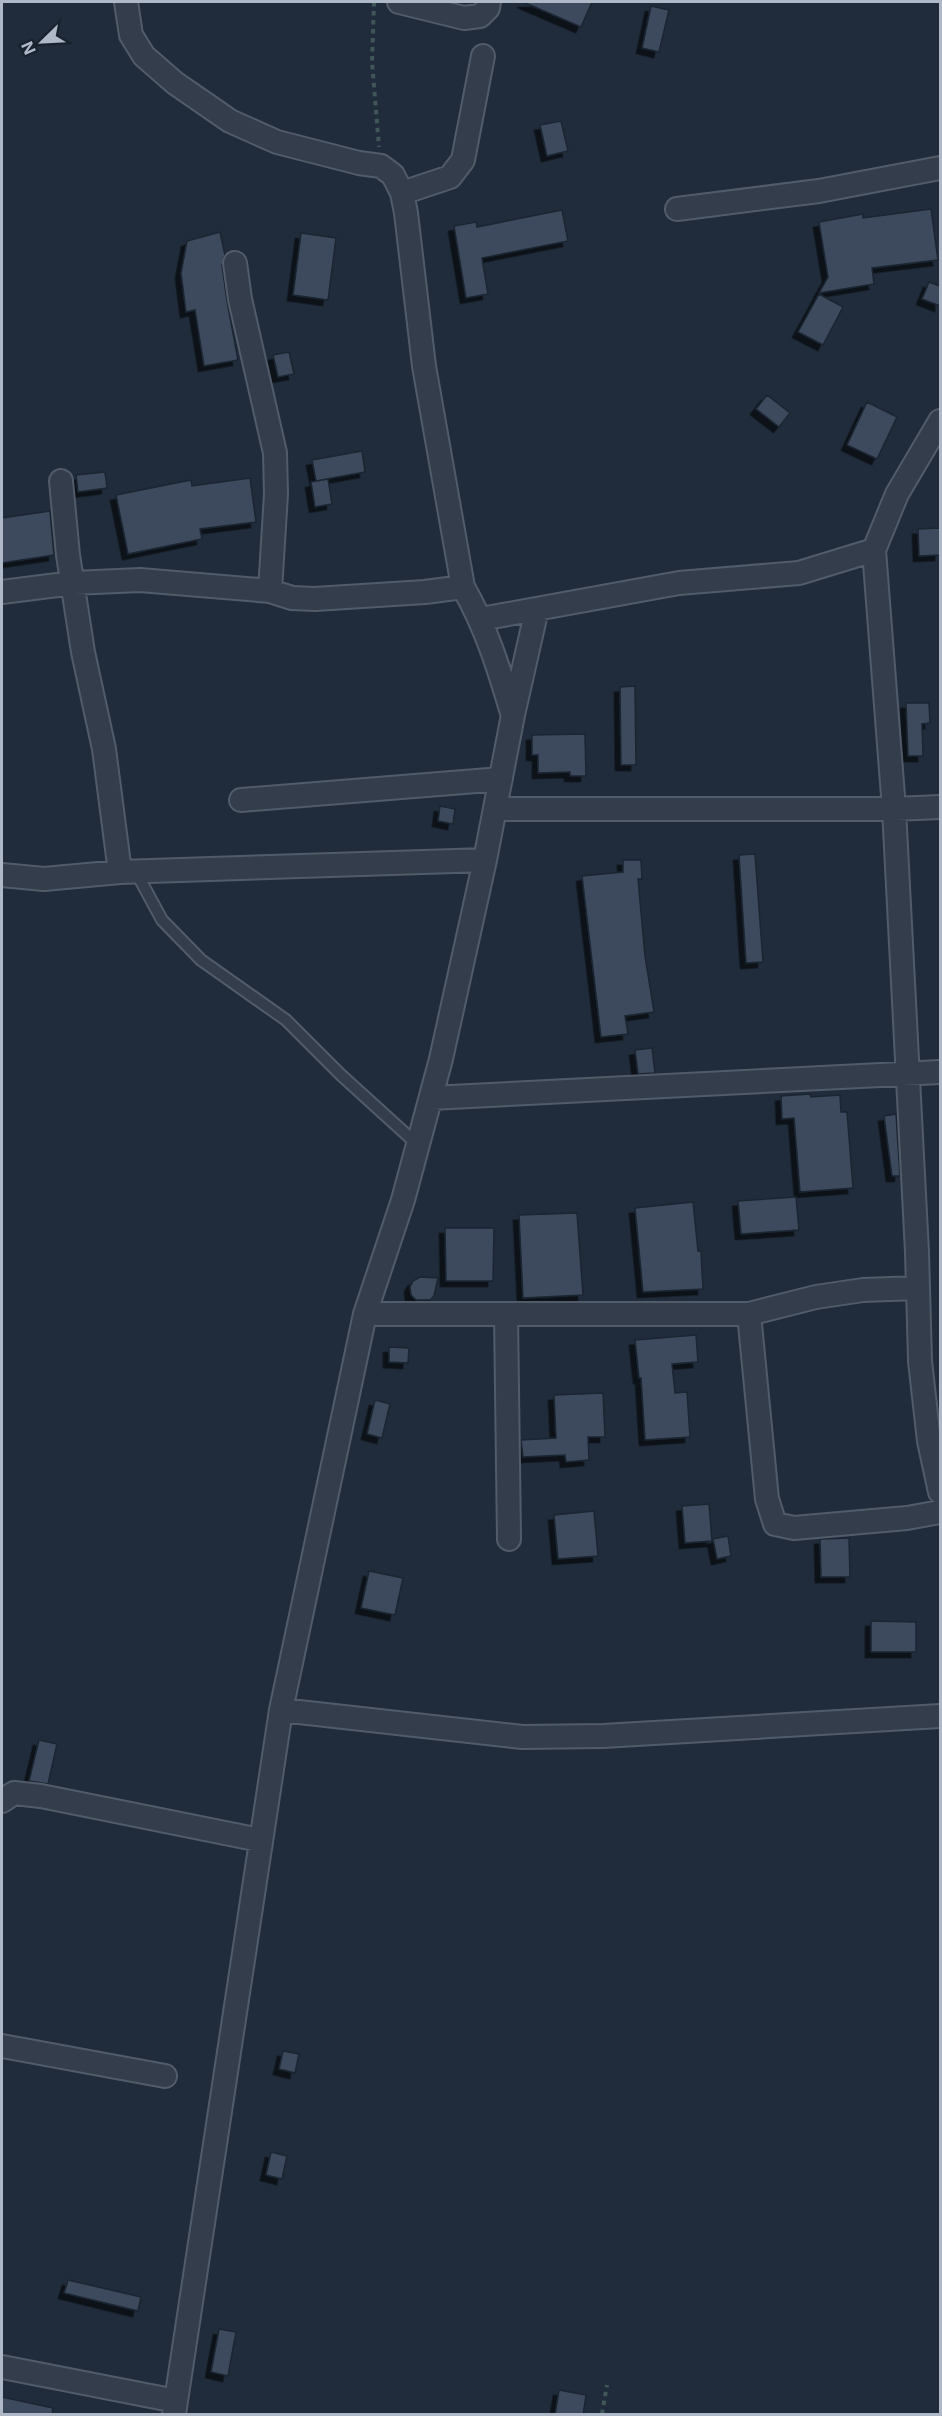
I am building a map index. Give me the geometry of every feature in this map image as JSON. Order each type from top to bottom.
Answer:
[{"type":"street","points":[[126,2],[131,35],[144,56],[175,83],[230,121],[278,142],[359,163],[381,165],[393,175],[402,192],[424,366],[463,587],[481,619],[498,664],[513,715]]},
{"type":"street","points":[[399,2],[464,18],[480,16],[488,8],[489,2]]},
{"type":"street","points":[[402,192],[450,177],[463,160],[483,56]]},
{"type":"street","points":[[677,209],[819,191],[940,168]]},
{"type":"street","points":[[235,263],[240,299],[274,453],[276,494],[270,591]]},
{"type":"street","points":[[940,421],[897,494],[874,550],[894,809],[920,1361],[929,1441],[940,1492]]},
{"type":"street","points":[[61,481],[83,652],[128,872]]},
{"type":"street","points":[[481,619],[679,583],[799,573],[874,550]]},
{"type":"street","points":[[2,592],[73,584],[140,580],[270,591],[292,598],[425,592],[463,587]]},
{"type":"street","points":[[2,2367],[175,2408],[281,1710],[365,1314],[403,1200],[431,1098],[485,860],[513,715],[537,609]]},
{"type":"street","points":[[241,800],[501,779]]},
{"type":"street","points":[[496,809],[940,807]]},
{"type":"street","points":[[2,875],[44,879],[128,872],[485,860]]},
{"type":"street","points":[[431,1098],[940,1072]]},
{"type":"street","points":[[365,1314],[749,1314],[816,1297],[863,1290],[918,1288]]},
{"type":"street","points":[[506,1314],[508,1539]]},
{"type":"street","points":[[749,1314],[767,1499],[775,1524],[794,1528],[907,1518],[940,1512]]},
{"type":"street","points":[[281,1710],[522,1737],[603,1736],[940,1716]]},
{"type":"street","points":[[2,1801],[14,1793],[40,1796],[260,1840]]},
{"type":"street","points":[[2,2046],[165,2076]]},
{"type":"lane","points":[[128,872],[162,920],[201,960],[286,1020],[341,1075],[418,1146]]},
{"type":"path","points":[[374,2],[372,62],[381,165]]},
{"type":"path","points":[[602,2415],[607,2385]]},
{"type":"building","points":[[523,2],[592,2],[581,27]]},
{"type":"building","points":[[651,6],[669,10],[659,52],[642,48]]},
{"type":"building","points":[[561,121],[568,151],[547,156],[540,125]]},
{"type":"building","points":[[931,209],[938,260],[872,268],[874,284],[819,293],[828,277],[819,222],[863,214],[863,218]]},
{"type":"building","points":[[562,210],[568,241],[482,258],[488,294],[466,298],[454,226],[476,222],[477,227]]},
{"type":"building","points":[[220,232],[225,255],[222,265],[227,301],[238,360],[204,366],[195,310],[186,312],[181,273],[187,241]]},
{"type":"building","points":[[301,233],[336,238],[328,300],[293,295]]},
{"type":"building","points":[[929,282],[940,286],[940,306],[922,299]]},
{"type":"building","points":[[819,294],[843,307],[823,345],[798,332]]},
{"type":"building","points":[[289,352],[294,374],[278,377],[273,355]]},
{"type":"building","points":[[767,395],[790,413],[779,427],[756,409]]},
{"type":"building","points":[[867,402],[897,417],[877,459],[847,445]]},
{"type":"building","points":[[362,451],[365,472],[316,481],[312,460]]},
{"type":"building","points":[[105,472],[107,488],[78,492],[76,475]]},
{"type":"building","points":[[250,478],[256,522],[200,529],[202,539],[128,554],[116,495],[191,480],[192,486]]},
{"type":"building","points":[[328,479],[332,504],[315,507],[311,482]]},
{"type":"building","points":[[50,511],[54,555],[2,563],[2,518]]},
{"type":"building","points":[[940,528],[940,555],[919,556],[918,529]]},
{"type":"building","points":[[635,686],[636,765],[621,765],[620,687]]},
{"type":"building","points":[[906,703],[929,703],[930,723],[922,724],[923,756],[908,756]]},
{"type":"building","points":[[585,734],[586,776],[570,776],[570,772],[538,773],[538,755],[532,755],[532,735]]},
{"type":"building","points":[[440,806],[455,809],[453,824],[438,821]]},
{"type":"building","points":[[755,854],[763,962],[746,963],[739,855]]},
{"type":"building","points":[[623,860],[641,860],[642,879],[638,879],[645,956],[654,1012],[625,1016],[628,1034],[601,1037],[582,876],[623,872]]},
{"type":"building","points":[[652,1048],[655,1073],[638,1074],[635,1050]]},
{"type":"building","points":[[810,1094],[811,1097],[840,1095],[841,1112],[847,1112],[853,1188],[800,1192],[794,1118],[782,1119],[781,1096]]},
{"type":"building","points":[[896,1114],[900,1176],[892,1176],[884,1116]]},
{"type":"building","points":[[796,1197],[799,1230],[741,1234],[738,1201]]},
{"type":"building","points":[[693,1202],[698,1251],[701,1251],[703,1289],[643,1292],[635,1208]]},
{"type":"building","points":[[577,1213],[583,1295],[523,1298],[519,1215]]},
{"type":"building","points":[[445,1228],[494,1228],[493,1281],[446,1281]]},
{"type":"building","points":[[420,1277],[438,1278],[434,1296],[430,1300],[416,1300],[411,1295],[410,1287],[413,1281]]},
{"type":"building","points":[[696,1335],[698,1362],[672,1364],[675,1393],[687,1392],[690,1437],[645,1440],[641,1378],[639,1378],[635,1340]]},
{"type":"building","points":[[389,1347],[409,1348],[408,1363],[389,1362]]},
{"type":"building","points":[[603,1393],[605,1437],[588,1437],[589,1460],[566,1462],[565,1455],[523,1457],[521,1440],[556,1438],[554,1395]]},
{"type":"building","points":[[375,1400],[390,1404],[382,1438],[367,1434]]},
{"type":"building","points":[[709,1504],[712,1541],[685,1543],[682,1506]]},
{"type":"building","points":[[594,1511],[598,1556],[558,1559],[554,1515]]},
{"type":"building","points":[[728,1536],[731,1556],[717,1559],[713,1539]]},
{"type":"building","points":[[849,1538],[850,1577],[821,1577],[820,1539]]},
{"type":"building","points":[[369,1571],[403,1578],[395,1615],[361,1608]]},
{"type":"building","points":[[871,1621],[916,1622],[916,1652],[871,1652]]},
{"type":"building","points":[[39,1740],[57,1744],[48,1784],[29,1781]]},
{"type":"building","points":[[283,2051],[299,2054],[295,2073],[279,2069]]},
{"type":"building","points":[[271,2152],[287,2156],[282,2179],[266,2175]]},
{"type":"building","points":[[68,2280],[141,2297],[138,2311],[64,2293]]},
{"type":"building","points":[[219,2329],[236,2332],[228,2376],[211,2372]]},
{"type":"building","points":[[559,2390],[586,2395],[583,2415],[555,2415]]},
{"type":"building","points":[[2,2397],[53,2408],[52,2415],[2,2415]]}]
